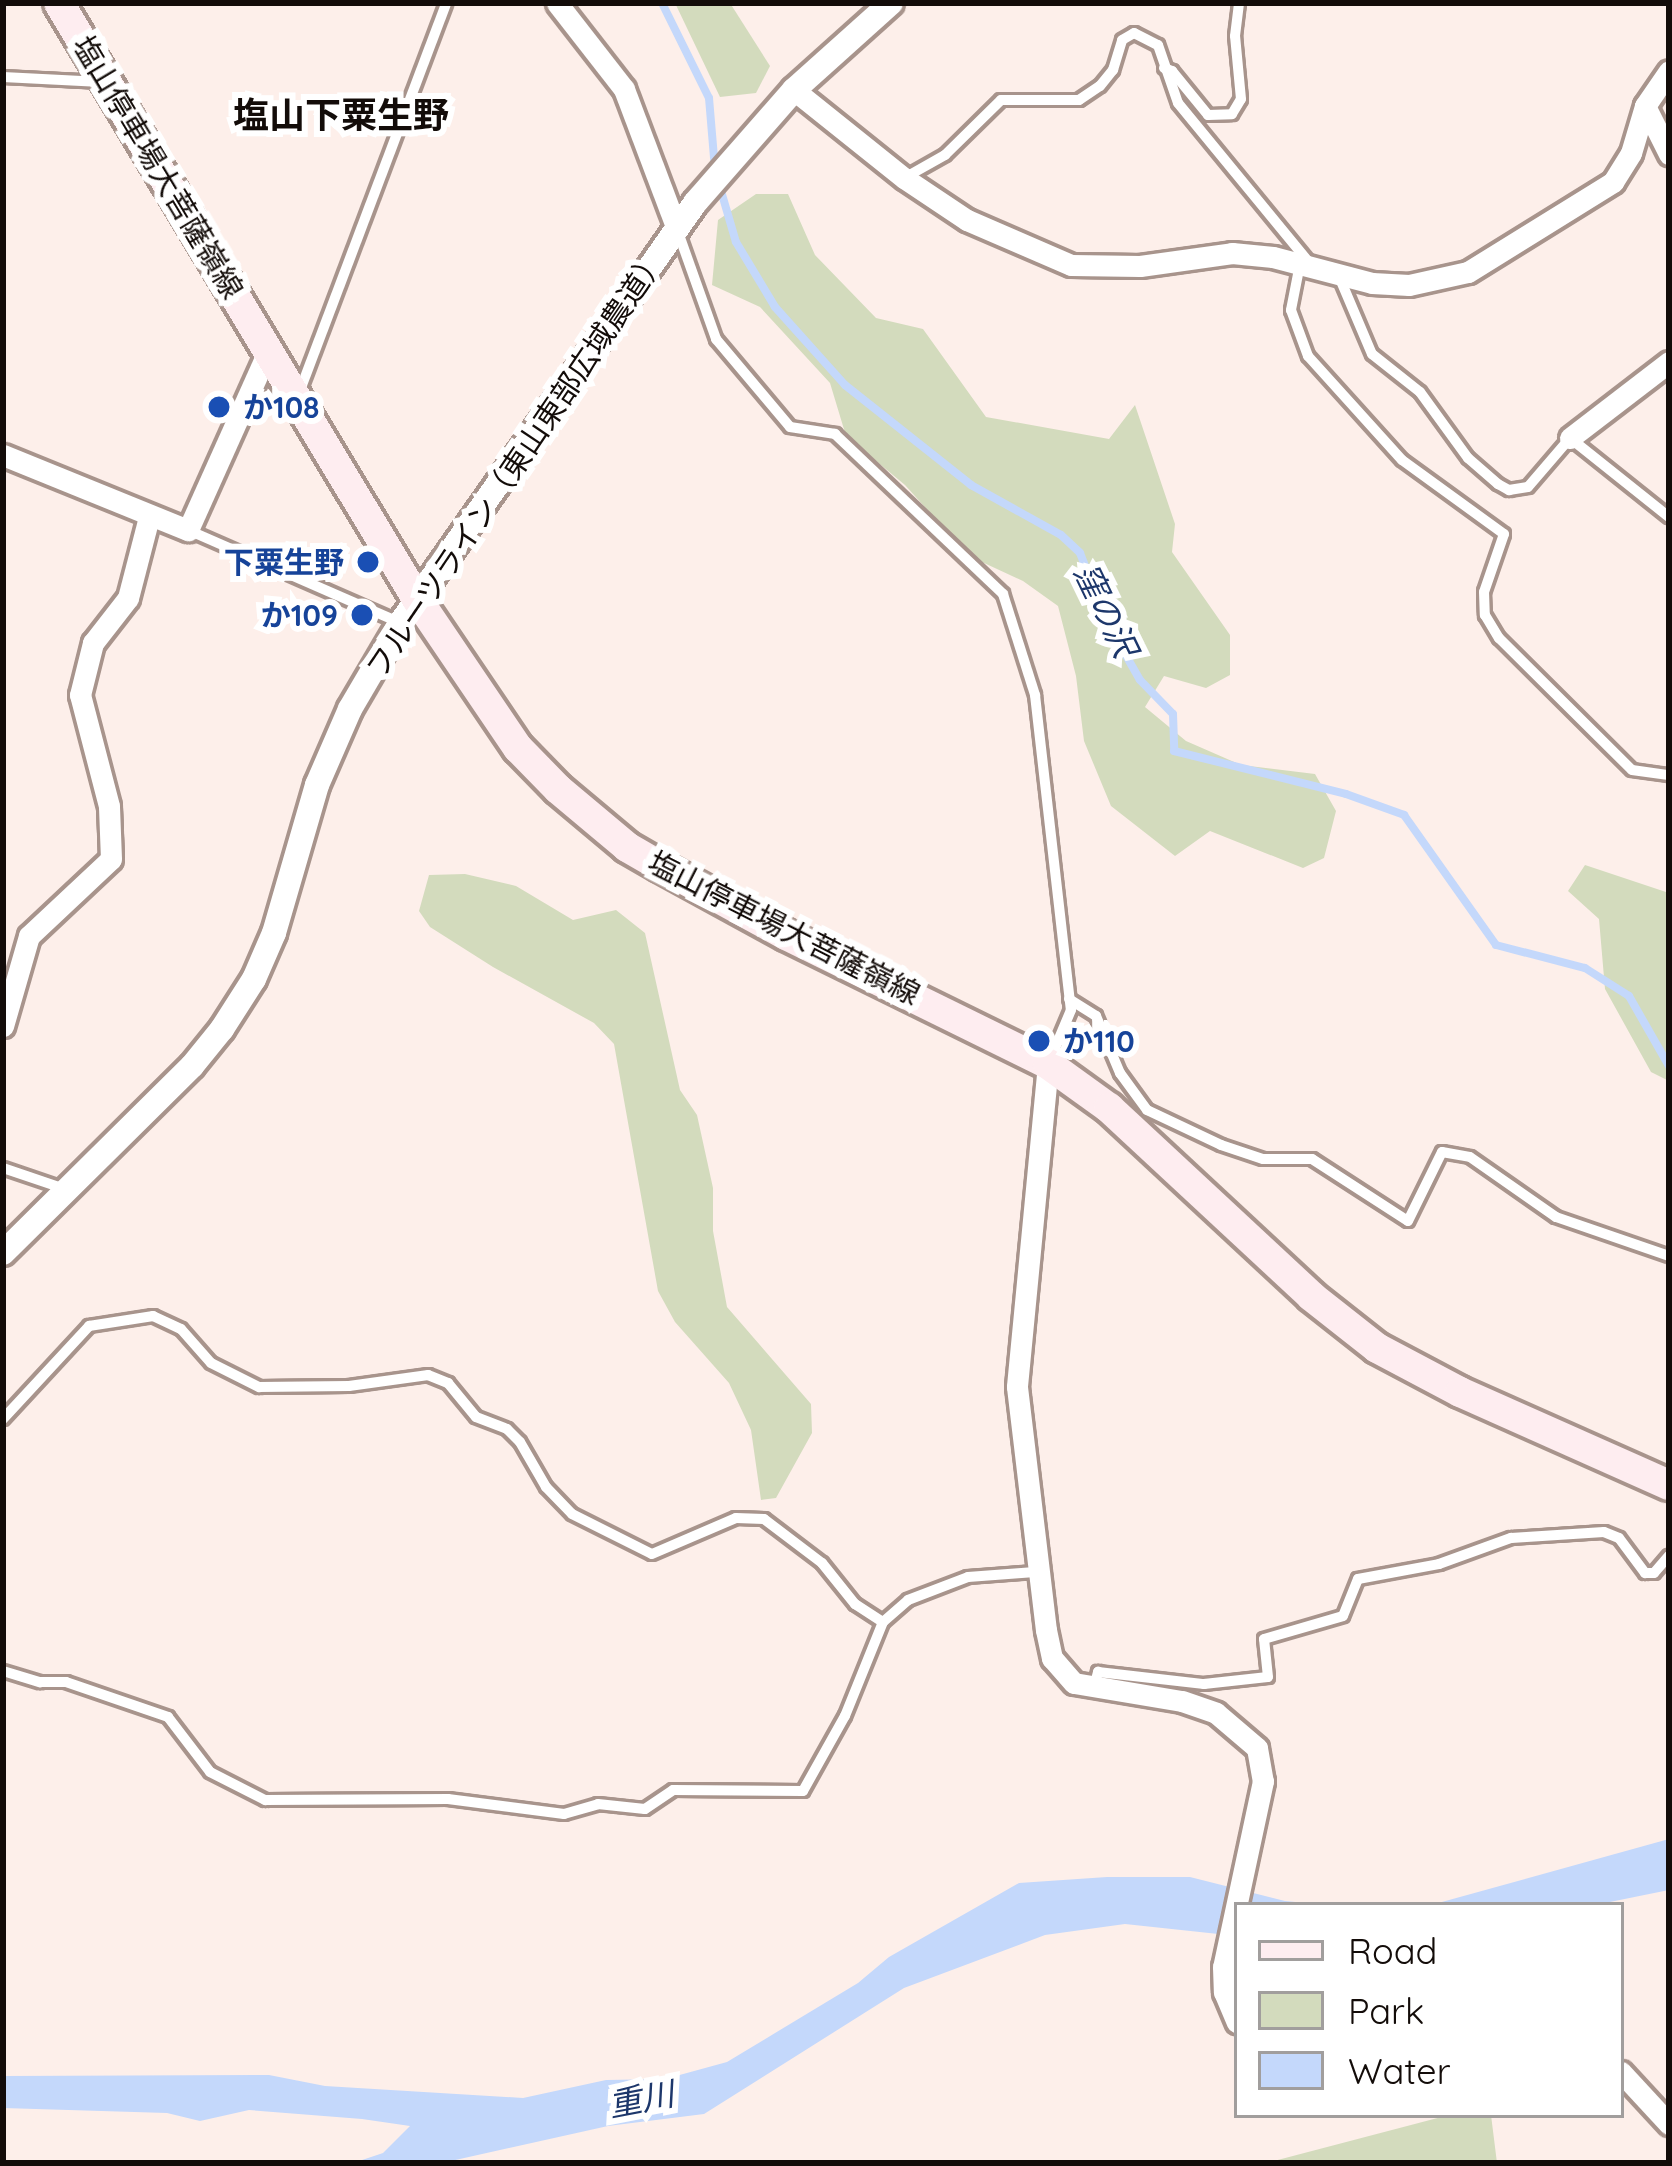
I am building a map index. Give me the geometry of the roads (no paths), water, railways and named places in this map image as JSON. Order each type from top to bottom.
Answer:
[{"type":"main road","name":"塩山停車場大菩薩嶺線","points":[[59,3],[298,396],[409,611],[518,748],[627,847],[786,935],[1048,1064],[1109,1108],[1311,1296],[1377,1348],[1460,1392],[1669,1485]]},
{"type":"street","points":[[557,3],[623,89],[677,229]]},
{"type":"street","name":"フルーツライン（東山東部広域農道）","points":[[3,1253],[193,1066],[254,979],[274,933],[317,785],[350,709],[409,611],[694,202],[794,90],[891,3]]},
{"type":"street","points":[[794,90],[904,178],[967,220],[1071,265],[1140,266],[1232,253],[1409,285],[1468,272],[1612,182],[1631,153],[1645,106],[1669,71]]},
{"type":"street","points":[[1645,106],[1669,154]]},
{"type":"street","points":[[3,455],[188,530],[269,349]]},
{"type":"street","points":[[1570,438],[1669,362]]},
{"type":"street","points":[[3,1025],[29,935],[111,859],[109,806],[80,695],[93,643],[128,598],[149,517]]},
{"type":"street","points":[[1048,1064],[1018,1361],[1035,1572],[1052,1658],[1062,1676],[1094,1688],[1182,1701],[1216,1713],[1246,1733],[1256,1748],[1263,1781],[1236,1902]]},
{"type":"street","points":[[1234,1913],[1224,1992],[1234,2015]]},
{"type":"street","points":[[1624,2075],[1669,2123]]},
{"type":"lane","points":[[298,396],[446,3]]},
{"type":"lane","points":[[1164,68],[1172,70],[1208,115],[1232,114],[1241,99],[1235,36],[1239,3]]},
{"type":"lane","points":[[904,178],[945,154],[1000,100],[1079,100],[1113,70],[1128,34],[1149,37],[1158,45],[1178,103],[1307,266],[1292,310],[1308,356],[1402,460],[1504,534],[1484,592],[1485,614],[1499,638],[1632,770],[1669,775]]},
{"type":"lane","points":[[3,77],[106,82]]},
{"type":"lane","points":[[677,229],[716,339],[790,428],[836,434],[1003,594],[1035,695],[1070,999],[1048,1064]]},
{"type":"lane","points":[[1338,274],[1372,355],[1420,392],[1468,458],[1498,484],[1508,490],[1528,487],[1570,438],[1669,518]]},
{"type":"lane","points":[[188,530],[409,611]]},
{"type":"lane","points":[[1070,999],[1096,1016],[1120,1073],[1147,1110],[1221,1145],[1262,1159],[1312,1159],[1408,1221],[1442,1152],[1470,1157],[1556,1216],[1669,1256]]},
{"type":"lane","points":[[3,1168],[68,1190]]},
{"type":"lane","points":[[3,1419],[89,1326],[128,1318],[153,1316],[182,1329],[211,1363],[259,1387],[349,1386],[428,1375],[448,1382],[476,1417],[507,1429],[545,1487],[572,1514],[652,1554],[736,1518],[764,1519],[822,1563],[855,1604],[883,1622]]},
{"type":"lane","points":[[1094,1688],[1098,1672],[1204,1684],[1268,1677],[1264,1639],[1343,1616],[1358,1579],[1439,1564],[1510,1538],[1604,1532],[1619,1538],[1645,1573],[1654,1573],[1669,1556]]},
{"type":"lane","points":[[3,1671],[40,1682],[66,1682],[168,1717],[210,1772],[265,1800],[448,1799],[565,1814],[598,1804],[645,1809],[673,1790],[803,1791],[845,1716],[883,1622],[908,1600],[968,1577],[1035,1572]]},
{"type":"water","points":[[1669,1839],[1669,1890],[1610,1902],[1442,1902]]},
{"type":"water","name":"重川","points":[[1190,1877],[1296,1902],[1234,1902],[1234,1936],[1125,1924],[1045,1935],[904,1988],[704,2114],[608,2126],[442,2163],[353,2163],[383,2153],[410,2126],[362,2119],[249,2110],[200,2121],[167,2113],[3,2108],[3,2076],[269,2075],[325,2086],[523,2098],[606,2080],[665,2079],[727,2062],[858,1983],[889,1957],[1019,1883]]},
{"type":"waterway","name":"窪の沢","points":[[662,3],[709,98],[715,170]]},
{"type":"waterway","name":"窪の沢","points":[[719,184],[736,242],[775,307],[845,385],[971,485],[1061,535],[1080,553],[1108,624],[1140,680],[1173,714],[1174,751],[1346,794],[1404,815],[1496,945],[1585,968],[1629,996],[1669,1066]]},
{"type":"place","name":"か108","points":[[219,407]]},
{"type":"place","name":"下粟生野","points":[[368,562]]},
{"type":"place","name":"か109","points":[[362,615]]},
{"type":"place","name":"か110","points":[[1039,1041]]},
{"type":"district","name":"塩山下粟生野","points":[[341,115]]}]
